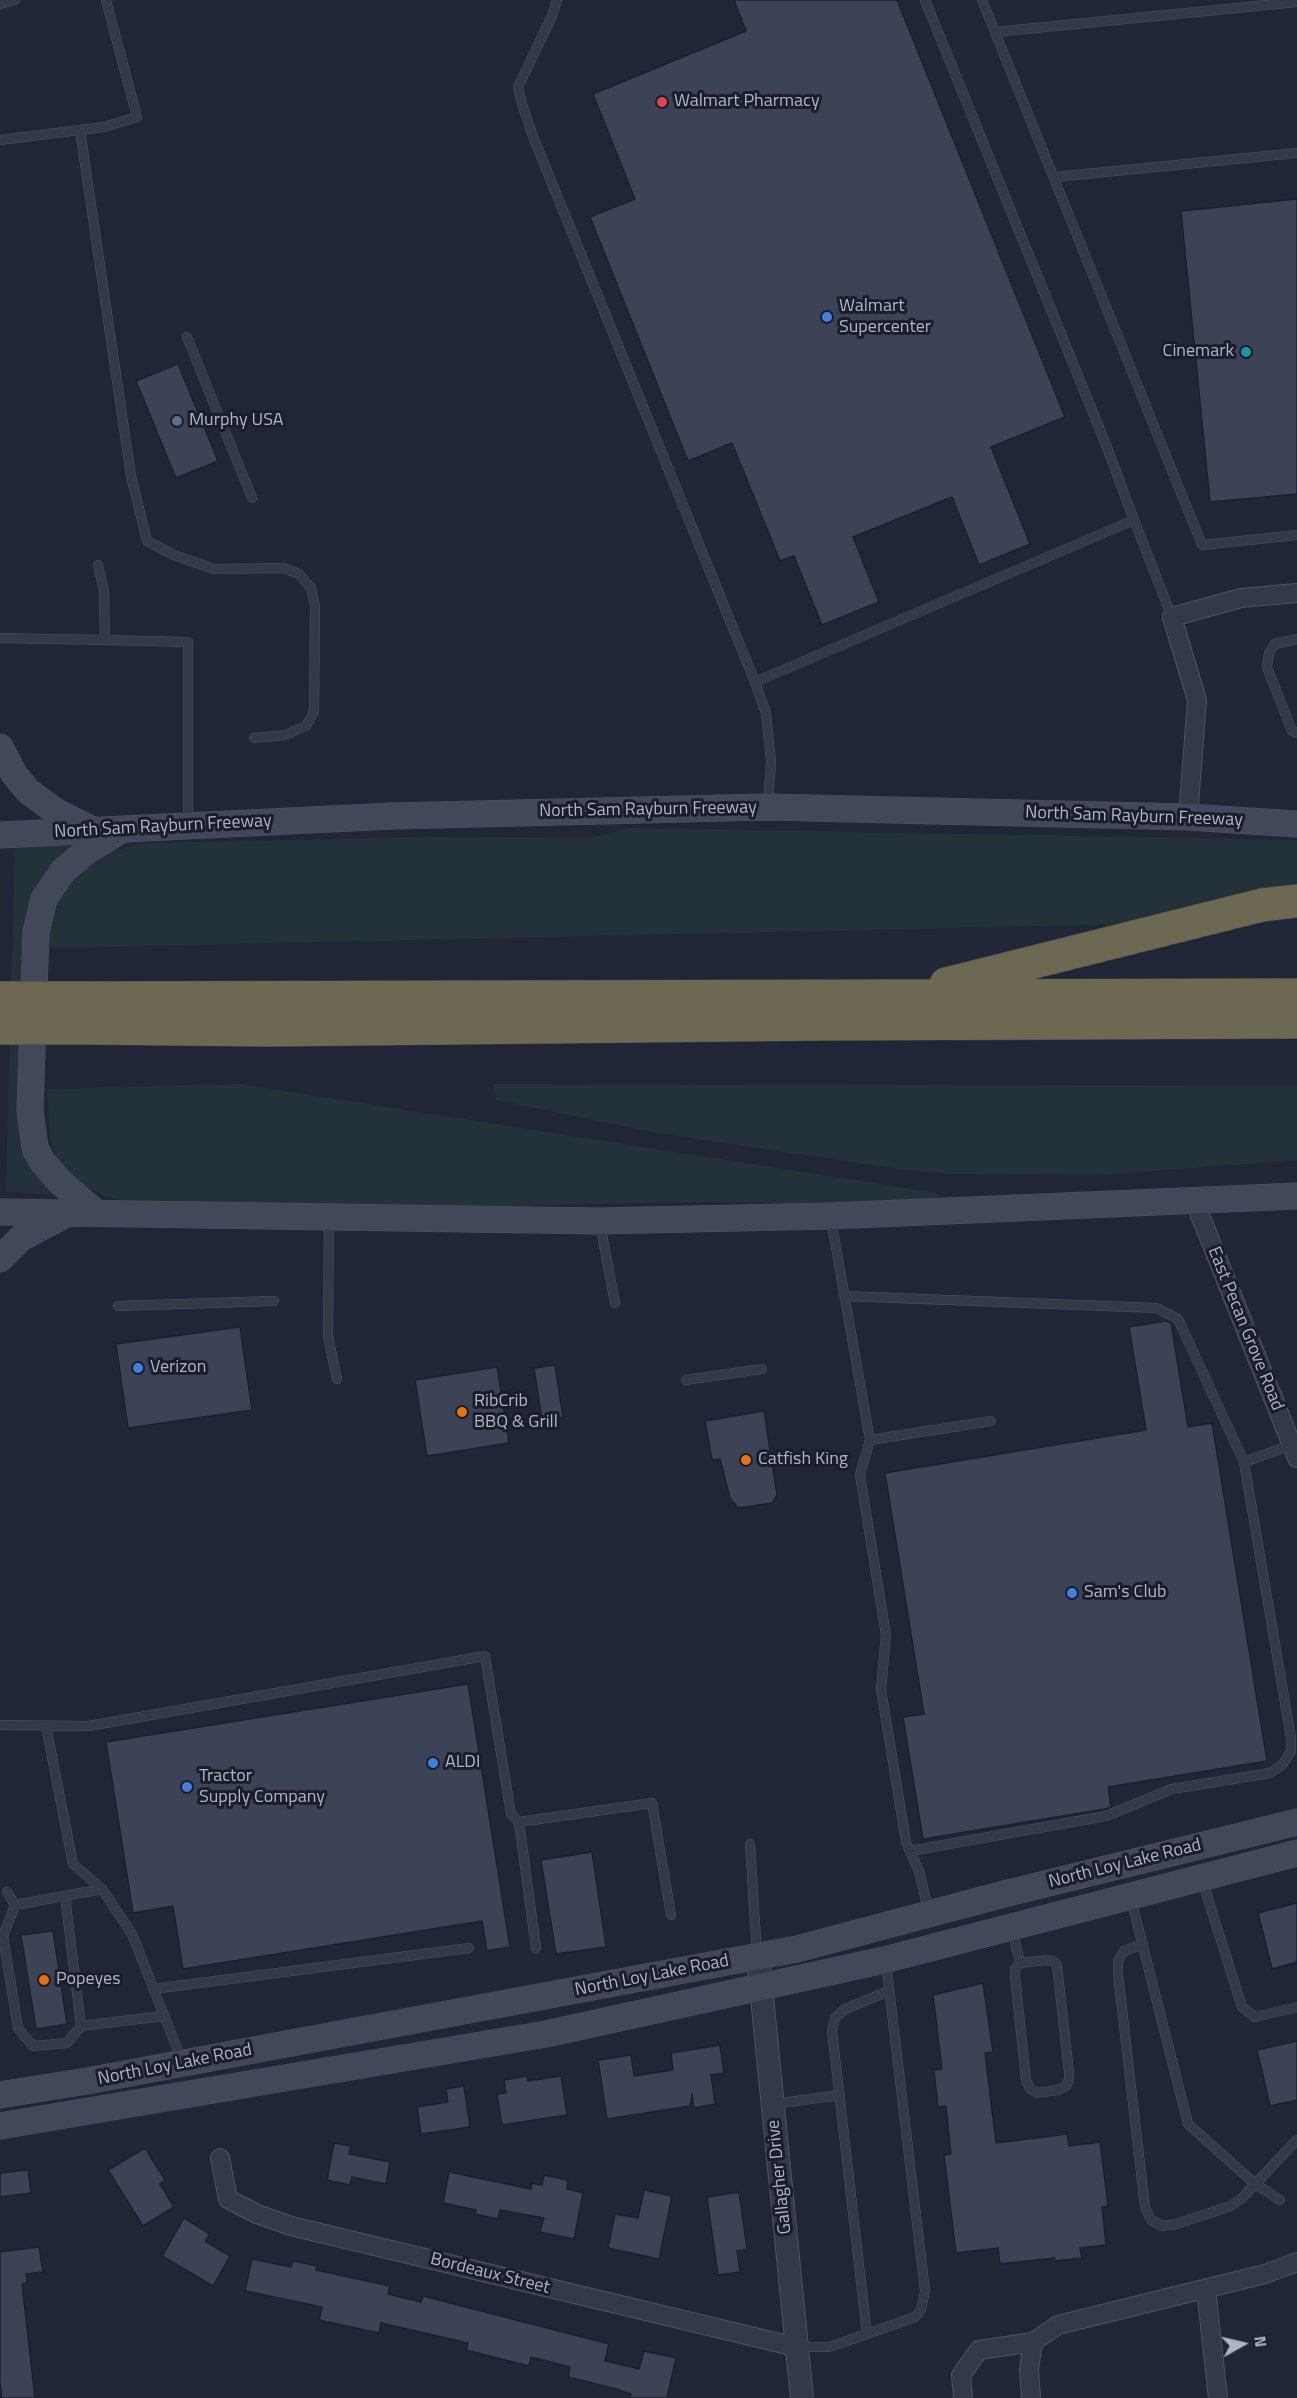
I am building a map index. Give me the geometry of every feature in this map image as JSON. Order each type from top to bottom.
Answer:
[{"type":"highway","points":[[896,997],[1262,905],[1297,902]]},
{"type":"highway","points":[[0,1028],[88,1013],[896,997],[1297,995]]},
{"type":"highway","points":[[0,998],[88,1013],[267,1030],[1297,1022]]},
{"type":"main road","points":[[0,747],[14,774],[28,791],[55,811],[94,831]]},
{"type":"main road","name":"North Sam Rayburn Freeway","points":[[0,835],[393,816],[767,807],[1188,817],[1297,824]]},
{"type":"main road","points":[[96,1213],[50,1171],[35,1148],[30,1110],[36,932],[44,899],[63,871],[87,851],[123,829]]},
{"type":"main road","points":[[0,1212],[599,1221],[831,1216],[1297,1196]]},
{"type":"main road","points":[[0,1259],[21,1238],[66,1214]]},
{"type":"main road","name":"North Loy Lake Road","points":[[0,2095],[183,2064],[797,1949],[1297,1821]]},
{"type":"main road","name":"North Loy Lake Road","points":[[0,2126],[546,2034],[886,1960],[1297,1853]]},
{"type":"street","points":[[1188,817],[1197,700],[1172,617],[1241,598],[1297,592]]},
{"type":"street","name":"East Pecan Grove Road","points":[[1194,1200],[1294,1452]]},
{"type":"street","name":"Gallagher Drive","points":[[758,1956],[802,2398]]},
{"type":"street","name":"Bordeaux Street","points":[[220,2158],[228,2199],[257,2214],[291,2226],[796,2348]]},
{"type":"street","points":[[963,2398],[961,2375],[979,2350],[1033,2342],[1058,2325],[1265,2274],[1297,2262]]},
{"type":"street","points":[[1206,2289],[1218,2398]]},
{"type":"street","points":[[1031,2398],[1029,2370],[1033,2342]]},
{"type":"lane","points":[[0,4],[15,0]]},
{"type":"lane","points":[[0,140],[104,127],[137,117],[106,0]]},
{"type":"lane","points":[[557,0],[518,87],[522,104],[534,139],[766,713],[771,761],[767,807]]},
{"type":"lane","points":[[925,0],[1105,442],[1172,617]]},
{"type":"lane","points":[[982,0],[1202,545],[1297,535]]},
{"type":"lane","points":[[995,32],[1297,2]]},
{"type":"lane","points":[[80,130],[131,476],[147,541],[174,555],[214,569],[284,568],[299,574],[311,588],[315,606],[314,712],[306,726],[285,735],[254,738]]},
{"type":"lane","points":[[1054,177],[1297,153]]},
{"type":"lane","points":[[187,337],[252,498]]},
{"type":"lane","points":[[755,682],[1134,520]]},
{"type":"lane","points":[[98,565],[104,591],[105,640]]},
{"type":"lane","points":[[0,638],[188,642],[188,826]]},
{"type":"lane","points":[[1297,639],[1275,644],[1269,653],[1267,668],[1292,731],[1297,733]]},
{"type":"lane","points":[[831,1216],[870,1440],[860,1474],[886,1635],[881,1689],[906,1842],[919,1871],[930,1914]]},
{"type":"lane","points":[[329,1218],[328,1336],[338,1379]]},
{"type":"lane","points":[[599,1221],[615,1303]]},
{"type":"lane","points":[[844,1296],[1157,1308],[1178,1319],[1244,1462],[1291,1738],[1291,1751],[1283,1764],[1270,1773],[1172,1789],[1106,1816],[910,1851]]},
{"type":"lane","points":[[118,1306],[274,1301]]},
{"type":"lane","points":[[686,1380],[762,1369]]},
{"type":"lane","points":[[870,1440],[991,1421]]},
{"type":"lane","points":[[1244,1462],[1294,1452]]},
{"type":"lane","points":[[0,1725],[89,1726],[485,1656],[511,1814],[519,1822],[536,1947]]},
{"type":"lane","points":[[46,1726],[73,1864],[102,1889],[132,1934],[183,2064]]},
{"type":"lane","points":[[519,1822],[652,1803],[671,1915]]},
{"type":"lane","points":[[750,1844],[758,1956]]},
{"type":"lane","points":[[1202,1878],[1242,2007],[1255,2017],[1297,2007]]},
{"type":"lane","points":[[15,1905],[102,1889]]},
{"type":"lane","points":[[7,1892],[15,1905]]},
{"type":"lane","points":[[65,1896],[81,2026]]},
{"type":"lane","points":[[1131,1896],[1188,2124],[1254,2183],[1280,2200]]},
{"type":"lane","points":[[15,1905],[3,1936],[18,2028],[33,2046],[67,2043],[81,2026],[164,2016]]},
{"type":"lane","points":[[1012,1927],[1020,1963]]},
{"type":"lane","points":[[1143,1944],[1124,1951],[1118,1961],[1118,1974],[1145,2207],[1151,2220],[1162,2226],[1176,2224],[1231,2206],[1297,2140]]},
{"type":"lane","points":[[153,1989],[469,1948]]},
{"type":"lane","points":[[796,2348],[829,2347],[915,2317],[921,2310],[925,2291],[886,1960]]},
{"type":"lane","points":[[1046,1960],[1053,1961],[1056,1965],[1069,2080],[1066,2086],[1058,2090],[1037,2093],[1030,2089],[1026,2080],[1015,1976],[1015,1969],[1020,1963],[1046,1960]]},
{"type":"lane","points":[[867,2334],[832,2031],[835,2018],[845,2009],[889,1991]]},
{"type":"lane","points":[[772,2104],[840,2095]]},
{"type":"shaded area","points":[[630,828],[1297,840],[1297,909],[1132,924],[47,948],[53,912],[73,880],[85,869],[116,850],[142,843],[429,837],[590,838]]},
{"type":"shaded area","points":[[82,837],[44,890],[27,1093],[60,1195],[6,1192],[15,839]]},
{"type":"shaded area","points":[[239,1084],[937,1193],[938,1199],[849,1204],[706,1202],[484,1206],[127,1202],[106,1196],[77,1182],[60,1164],[50,1139],[47,1089]]},
{"type":"shaded area","points":[[494,1084],[1297,1086],[1297,1160],[1096,1175],[950,1174],[899,1169],[658,1133],[496,1100]]},
{"type":"building","name":"Walmart Supercenter","points":[[734,0],[897,0],[1065,417],[991,447],[1030,544],[979,565],[952,497],[853,537],[879,602],[822,625],[794,556],[780,561],[732,443],[688,461],[590,217],[635,199],[593,94],[746,31]]},
{"type":"building","name":"Cinemark","points":[[1297,199],[1297,494],[1210,502],[1181,211]]},
{"type":"building","name":"Murphy USA","points":[[178,364],[218,461],[176,478],[136,381]]},
{"type":"building","name":"Sam's Club","points":[[1167,1321],[1171,1323],[1188,1427],[1212,1423],[1267,1761],[1108,1787],[1111,1807],[1105,1809],[923,1839],[903,1717],[924,1714],[885,1473],[1146,1430],[1129,1327]]},
{"type":"building","points":[[240,1327],[252,1410],[128,1428],[116,1344]]},
{"type":"building","points":[[555,1365],[563,1417],[542,1420],[534,1368]]},
{"type":"building","name":"RibCrib BBQ & Grill","points":[[497,1367],[509,1443],[427,1456],[415,1380]]},
{"type":"building","name":"Catfish King","points":[[764,1411],[777,1495],[772,1503],[738,1508],[730,1498],[720,1459],[712,1460],[705,1421]]},
{"type":"building","points":[[468,1684],[510,1947],[487,1951],[482,1921],[183,1969],[173,1906],[133,1913],[106,1742]]},
{"type":"building","points":[[592,1852],[606,1947],[556,1954],[541,1860]]},
{"type":"building","points":[[1297,1903],[1297,1962],[1272,1969],[1258,1913]]},
{"type":"building","name":"Popeyes","points":[[53,1931],[67,2024],[36,2029],[21,1935]]},
{"type":"building","points":[[983,1983],[993,2052],[985,2053],[996,2143],[1067,2134],[1069,2146],[1100,2142],[1108,2206],[1102,2207],[1106,2245],[1080,2248],[1082,2258],[1055,2261],[1055,2258],[1000,2264],[998,2248],[956,2253],[944,2155],[951,2154],[946,2106],[938,2107],[934,2070],[942,2069],[933,1995]]},
{"type":"building","points":[[1297,2041],[1297,2100],[1270,2106],[1257,2050]]},
{"type":"building","points":[[720,2045],[724,2073],[711,2075],[715,2104],[694,2108],[692,2094],[690,2106],[607,2119],[598,2060],[631,2055],[634,2076],[673,2070],[671,2053]]},
{"type":"building","points":[[527,2076],[528,2081],[561,2076],[567,2115],[502,2125],[497,2094],[506,2093],[504,2080]]},
{"type":"building","points":[[464,2086],[470,2127],[421,2134],[417,2107],[448,2102],[446,2089]]},
{"type":"building","points":[[334,2143],[351,2146],[349,2154],[390,2162],[386,2184],[352,2177],[350,2185],[327,2180]]},
{"type":"building","points":[[145,2148],[165,2180],[160,2184],[174,2207],[143,2226],[108,2170]]},
{"type":"building","points":[[28,2170],[31,2193],[0,2197],[0,2173]]},
{"type":"building","points":[[449,2172],[531,2189],[532,2183],[542,2185],[544,2175],[568,2180],[567,2189],[583,2193],[574,2239],[540,2232],[544,2218],[500,2210],[498,2219],[475,2214],[476,2210],[443,2203]]},
{"type":"building","points":[[644,2190],[672,2196],[659,2259],[608,2248],[615,2214],[638,2218]]},
{"type":"building","points":[[739,2192],[747,2249],[737,2251],[740,2272],[718,2275],[707,2197]]},
{"type":"building","points":[[184,2218],[210,2234],[205,2241],[230,2256],[213,2286],[162,2256]]},
{"type":"building","points":[[39,2247],[43,2272],[26,2274],[27,2283],[22,2284],[35,2398],[2,2398],[0,2252]]},
{"type":"building","points":[[252,2259],[291,2267],[293,2261],[317,2266],[316,2270],[390,2286],[388,2294],[421,2302],[423,2296],[609,2344],[605,2361],[639,2369],[644,2351],[676,2358],[667,2398],[630,2398],[631,2394],[568,2377],[570,2367],[531,2357],[529,2366],[466,2350],[468,2343],[381,2323],[379,2333],[319,2320],[322,2307],[245,2291]]},
{"type":"place","name":"Walmart Pharmacy","points":[[662,102]]},
{"type":"place","name":"Walmart Supercenter","points":[[827,317]]},
{"type":"place","name":"Cinemark","points":[[1246,352]]},
{"type":"place","name":"Murphy USA","points":[[177,421]]},
{"type":"place","name":"Verizon","points":[[138,1368]]},
{"type":"place","name":"RibCrib BBQ & Grill","points":[[462,1412]]},
{"type":"place","name":"Catfish King","points":[[746,1460]]},
{"type":"place","name":"Sam's Club","points":[[1072,1593]]},
{"type":"place","name":"ALDI","points":[[433,1763]]},
{"type":"place","name":"Tractor Supply Company","points":[[187,1787]]},
{"type":"place","name":"Popeyes","points":[[44,1980]]}]
